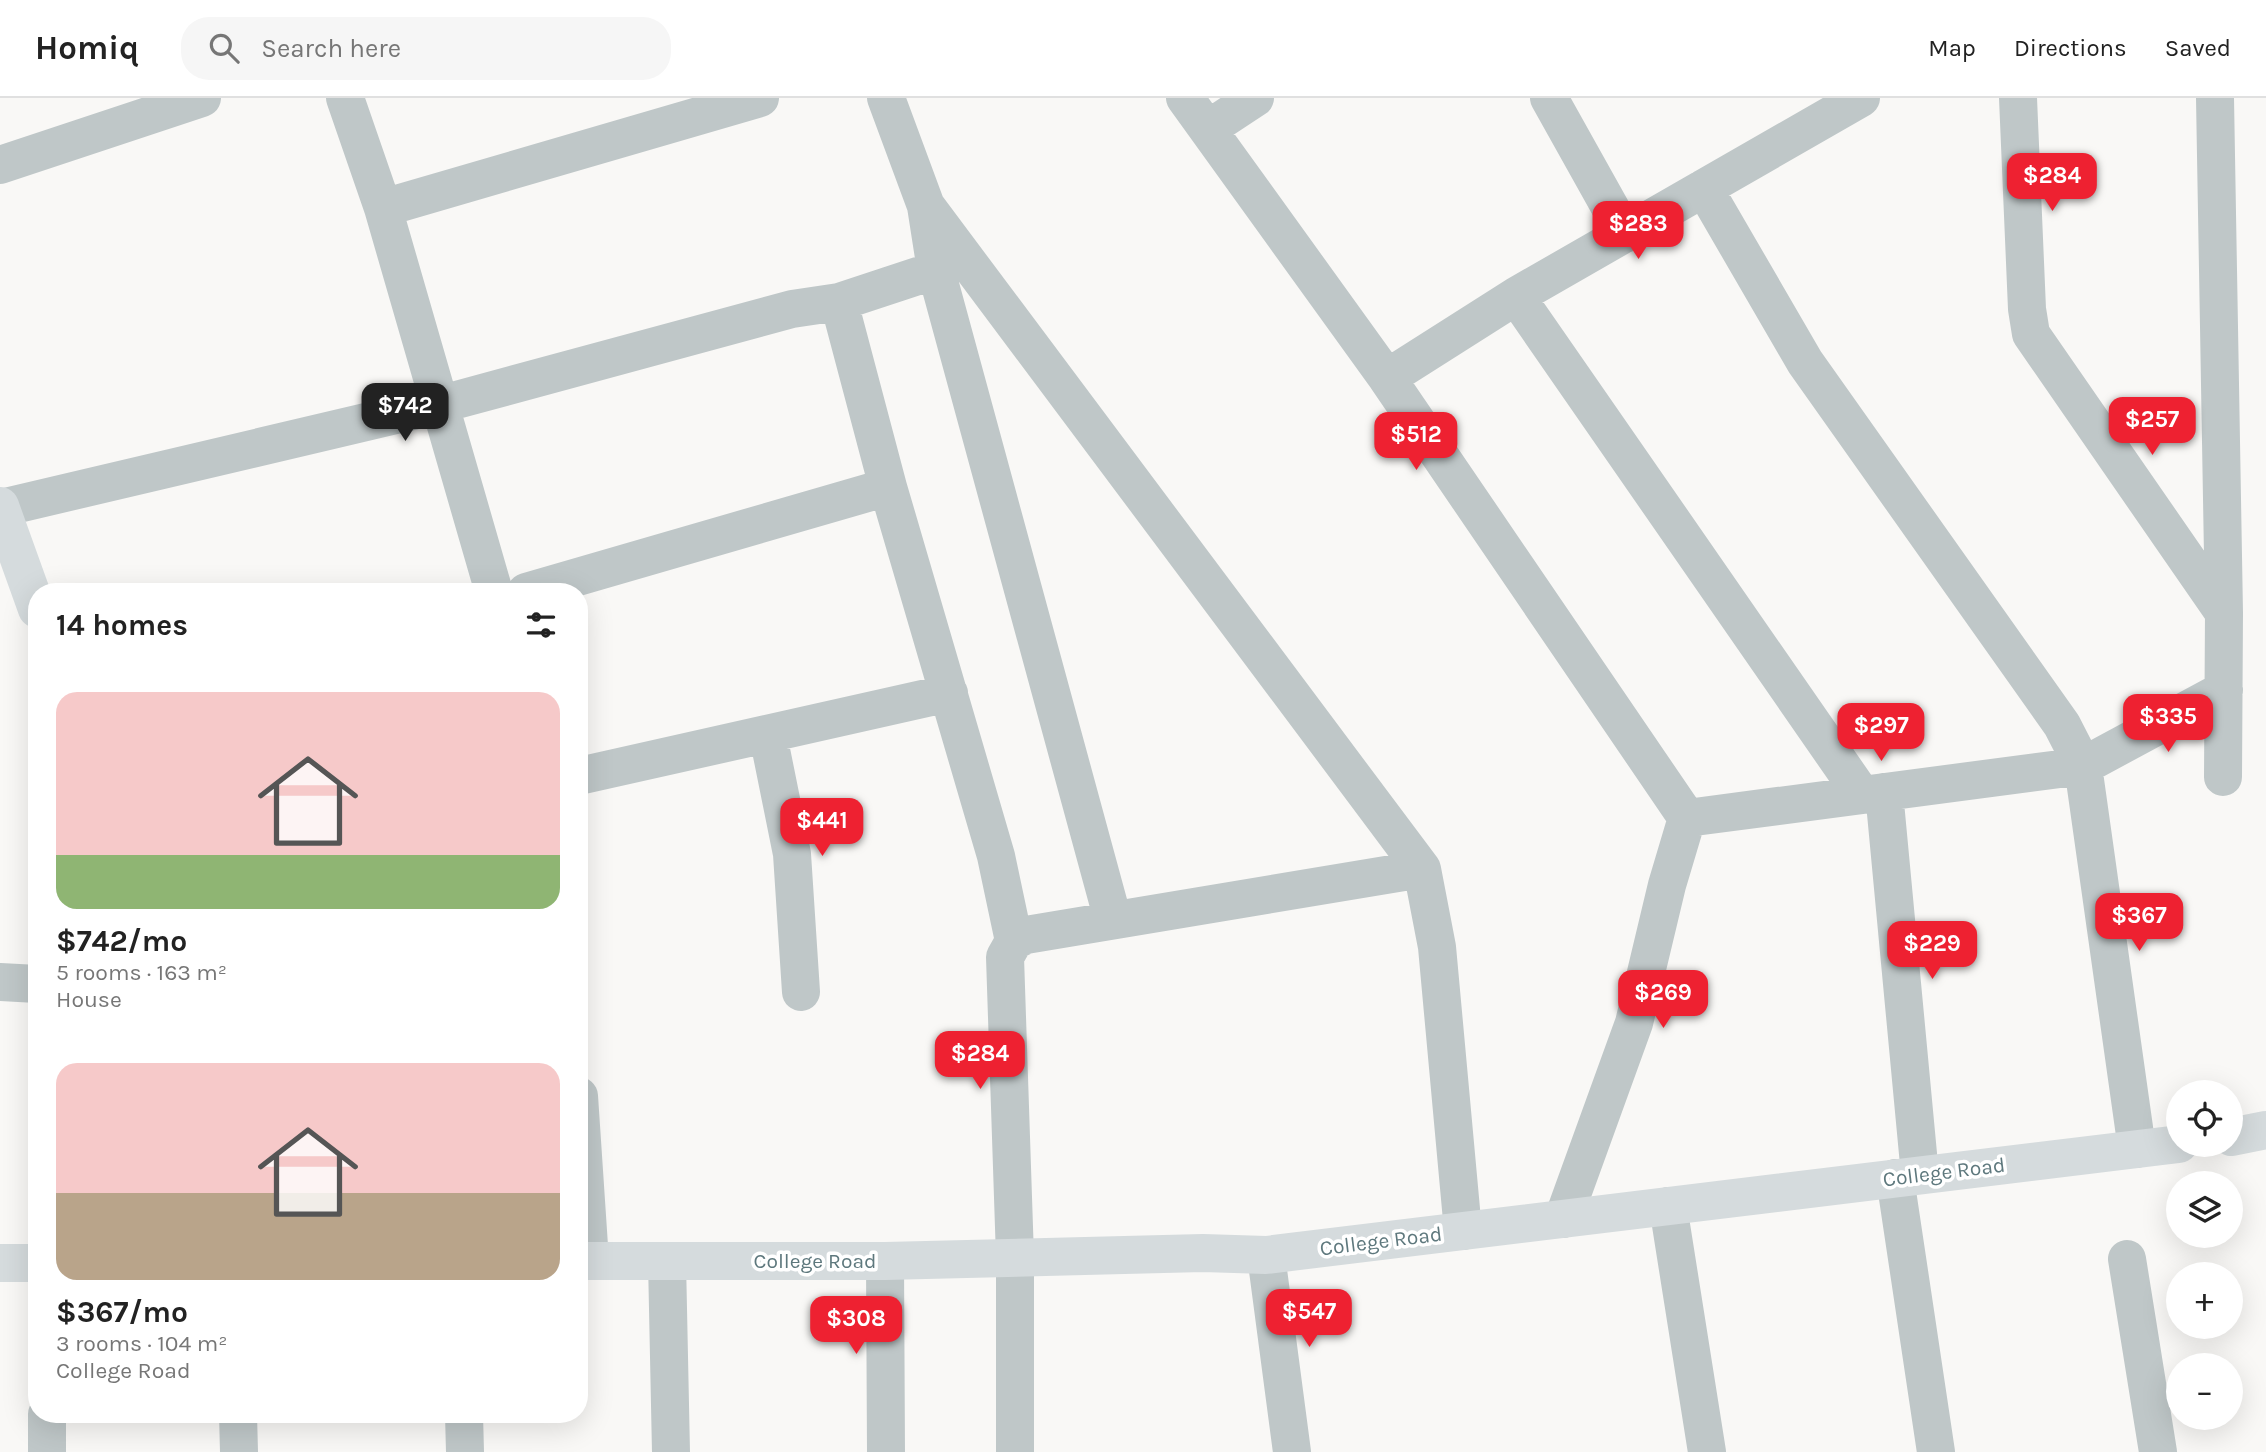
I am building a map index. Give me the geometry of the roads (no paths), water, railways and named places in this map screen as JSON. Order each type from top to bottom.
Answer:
[{"type":"main road","points":[[0,507],[28,584]]},
{"type":"main road","points":[[2243,1135],[2266,1130]]},
{"type":"main road","name":"College Road","points":[[588,1261],[885,1261],[1203,1253],[1266,1255],[2166,1146]]},
{"type":"main road","points":[[0,1263],[28,1263]]},
{"type":"street","points":[[0,164],[202,98]]},
{"type":"street","points":[[345,98],[383,208],[491,583]]},
{"type":"street","points":[[383,208],[760,98]]},
{"type":"street","points":[[886,98],[926,205],[936,270],[1113,920]]},
{"type":"street","points":[[1185,98],[1387,378],[1687,818]]},
{"type":"street","points":[[1208,129],[1255,98]]},
{"type":"street","points":[[1549,98],[1625,234]]},
{"type":"street","points":[[1387,378],[1516,296],[1861,98]]},
{"type":"street","points":[[2018,98],[2027,310],[2031,334],[2224,612]]},
{"type":"street","points":[[2215,98],[2224,612],[2223,777]]},
{"type":"street","points":[[1704,188],[1805,362],[2062,725],[2083,766],[2137,1149]]},
{"type":"street","points":[[926,205],[1422,869],[1437,947],[1463,1231]]},
{"type":"street","points":[[0,507],[438,405],[792,309],[839,302],[936,270]]},
{"type":"street","points":[[1516,296],[1873,794],[1936,1452]]},
{"type":"street","points":[[839,302],[888,487],[996,856],[1014,942]]},
{"type":"street","points":[[557,583],[888,487]]},
{"type":"street","points":[[1687,818],[2083,766],[2224,690]]},
{"type":"street","points":[[588,774],[949,693]]},
{"type":"street","points":[[768,735],[792,854],[801,992]]},
{"type":"street","points":[[1563,1219],[1634,1023],[1667,885],[1687,818]]},
{"type":"street","points":[[1015,1452],[1015,1257],[1005,957],[1014,942],[1026,935],[1422,869]]},
{"type":"street","points":[[0,982],[28,984]]},
{"type":"street","points":[[1668,1206],[1707,1452]]},
{"type":"street","points":[[1266,1255],[1292,1452]]},
{"type":"street","points":[[2127,1259],[2158,1452]]},
{"type":"street","points":[[667,1261],[671,1452]]},
{"type":"street","points":[[885,1261],[886,1452]]},
{"type":"street","points":[[47,1423],[47,1452]]},
{"type":"street","points":[[238,1423],[239,1452]]},
{"type":"street","points":[[464,1423],[464,1452]]}]
